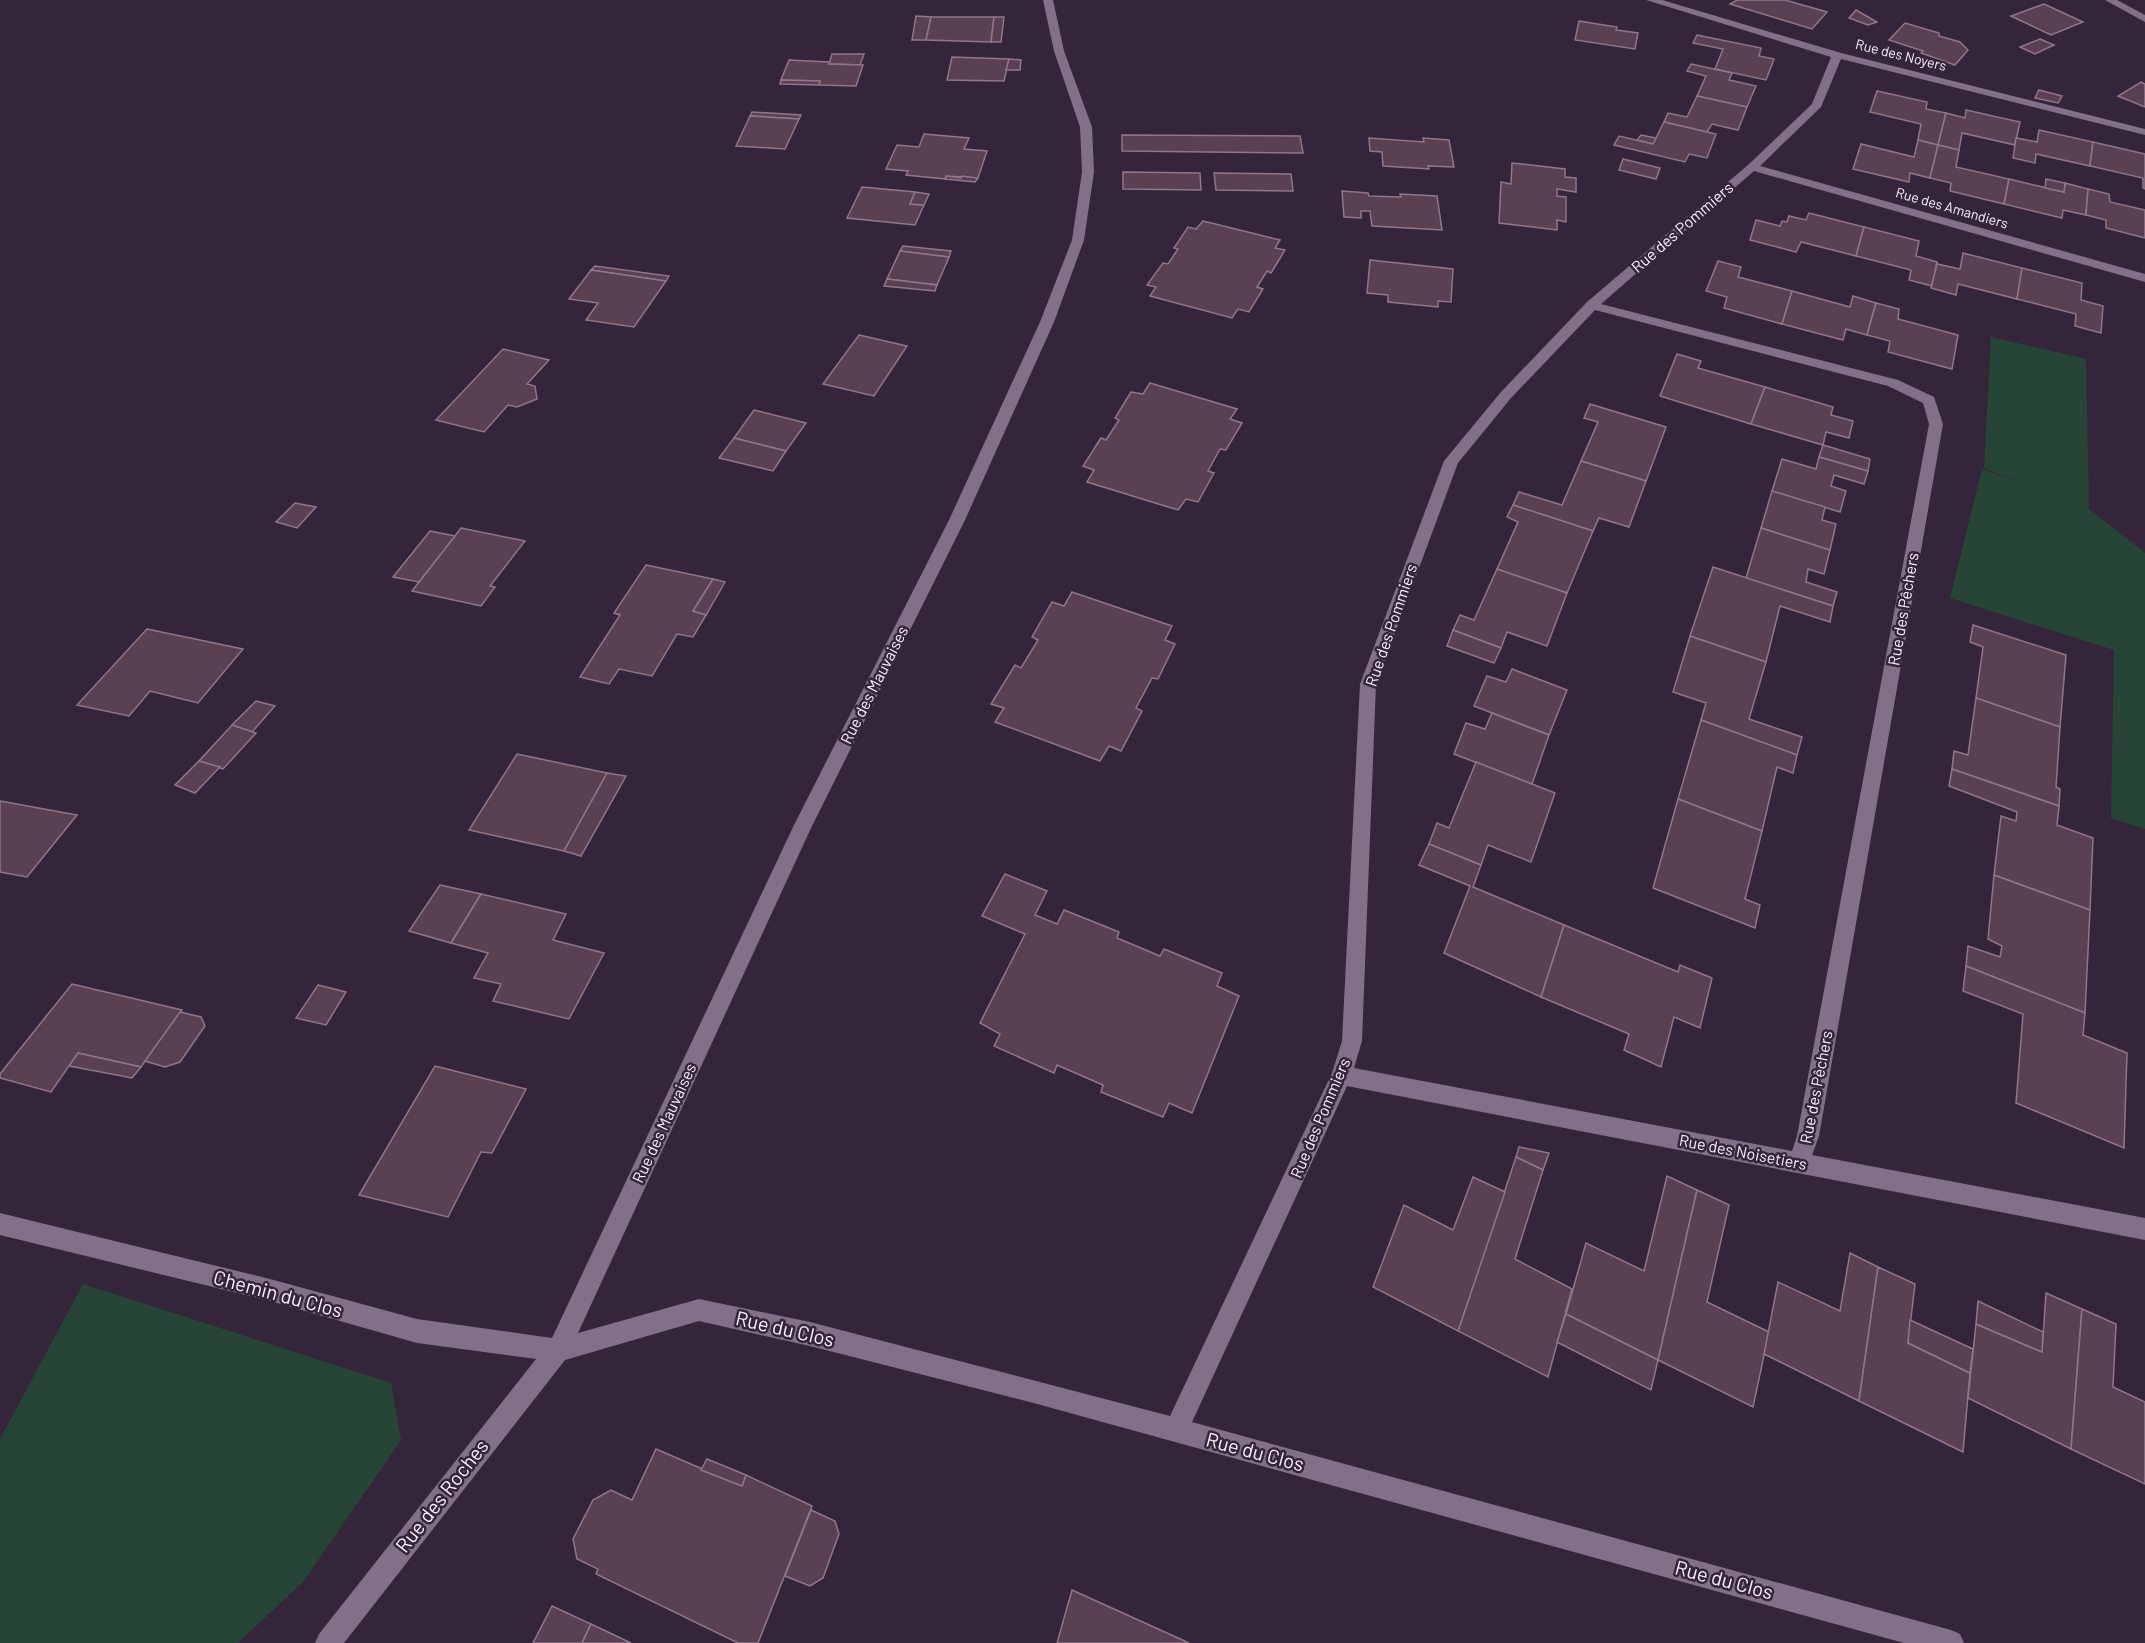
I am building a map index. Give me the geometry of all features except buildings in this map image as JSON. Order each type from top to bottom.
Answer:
[{"type":"street","name":"Rue des Mauvaises","points":[[558,1350],[803,825],[957,520],[1047,322],[1078,240],[1089,172],[1086,127],[1059,51],[1048,0]]},
{"type":"street","name":"Rue des Noyers","points":[[1651,0],[1837,55],[2145,132]]},
{"type":"street","points":[[2110,0],[2145,19]]},
{"type":"street","name":"Rue des Pommiers","points":[[1176,1430],[1342,1075],[1352,1041],[1368,684],[1451,461],[1506,395],[1592,305],[1752,167],[1817,105],[1837,55]]},
{"type":"street","name":"Rue des Amandiers","points":[[1752,167],[2145,278]]},
{"type":"street","name":"Rue des Pêchers","points":[[1592,305],[1893,383],[1929,400],[1936,424],[1808,1136],[1799,1162]]},
{"type":"street","name":"Rue des Noisetiers","points":[[1342,1075],[2145,1229]]},
{"type":"street","name":"Chemin du Clos","points":[[0,1224],[258,1288],[417,1331],[558,1350]]},
{"type":"street","name":"Rue du Clos","points":[[558,1350],[699,1310],[810,1334],[1030,1390],[1951,1643]]},
{"type":"street","name":"Rue des Roches","points":[[328,1643],[558,1350]]},
{"type":"green space","points":[[1991,337],[2086,359],[2089,509],[2145,553],[2145,829],[2111,818],[2114,650],[1950,598],[1982,469],[2023,484],[1984,468]]},
{"type":"green space","points":[[83,1284],[391,1383],[401,1440],[303,1582],[238,1643],[0,1643],[0,1439]]}]
